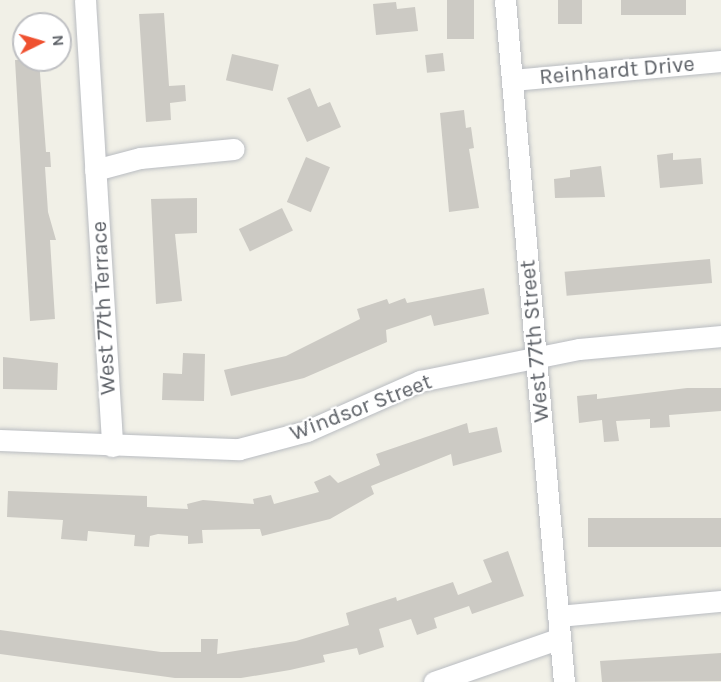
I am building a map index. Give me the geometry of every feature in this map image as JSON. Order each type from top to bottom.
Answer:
[{"type":"street","name":"West 77th Terrace","points":[[85,0],[112,446]]},
{"type":"street","name":"West 77th Street","points":[[505,0],[564,682]]},
{"type":"street","name":"Reinhardt Drive","points":[[512,80],[721,61]]},
{"type":"street","points":[[96,170],[140,158],[234,149]]},
{"type":"street","name":"Windsor Street","points":[[0,440],[239,449],[307,431],[420,381],[536,358],[721,336]]},
{"type":"street","points":[[558,616],[721,601]]},
{"type":"street","points":[[434,682],[560,638]]},
{"type":"building","points":[[447,0],[474,0],[474,39],[447,39]]},
{"type":"building","points":[[558,0],[582,0],[582,24],[558,24]]},
{"type":"building","points":[[621,0],[686,0],[686,15],[621,15]]},
{"type":"building","points":[[396,2],[397,9],[415,7],[418,31],[376,35],[373,4]]},
{"type":"building","points":[[164,13],[169,86],[185,85],[186,101],[170,103],[171,120],[146,122],[139,14]]},
{"type":"building","points":[[443,53],[445,71],[427,73],[425,55]]},
{"type":"building","points":[[232,54],[279,65],[273,91],[226,80]]},
{"type":"building","points":[[16,72],[40,72],[46,152],[50,152],[51,167],[45,167],[48,212],[56,240],[50,240],[55,319],[30,321]]},
{"type":"building","points":[[310,88],[318,107],[330,102],[341,127],[307,142],[287,98]]},
{"type":"building","points":[[464,110],[466,128],[471,127],[474,148],[469,149],[479,208],[449,212],[440,113]]},
{"type":"building","points":[[673,153],[673,160],[701,158],[703,184],[660,188],[657,155]]},
{"type":"building","points":[[306,157],[330,167],[311,212],[287,202]]},
{"type":"building","points":[[601,166],[605,197],[555,198],[554,179],[570,177],[570,170]]},
{"type":"building","points":[[197,198],[197,233],[175,234],[182,301],[156,304],[151,199]]},
{"type":"building","points":[[282,208],[293,230],[250,252],[239,229]]},
{"type":"building","points":[[710,259],[712,283],[567,296],[565,272]]},
{"type":"building","points":[[484,288],[489,314],[434,326],[431,315],[386,330],[387,342],[304,378],[231,396],[224,370],[286,356],[360,319],[357,309],[387,299],[389,304],[405,298],[407,303]]},
{"type":"building","points":[[183,353],[205,354],[204,401],[162,400],[163,373],[182,374]]},
{"type":"building","points":[[3,357],[58,363],[57,390],[3,389]]},
{"type":"building","points":[[687,388],[721,388],[721,411],[669,415],[670,427],[650,428],[650,419],[616,421],[619,441],[604,442],[602,420],[579,423],[577,396],[597,394],[597,399]]},
{"type":"building","points":[[467,423],[469,433],[497,427],[502,452],[453,466],[451,454],[371,486],[374,494],[330,519],[262,536],[260,529],[202,530],[203,543],[188,544],[188,536],[158,534],[150,536],[149,547],[134,546],[135,535],[88,531],[87,541],[61,539],[63,520],[7,517],[8,491],[147,496],[147,507],[188,509],[187,504],[203,500],[254,504],[253,499],[271,495],[274,504],[319,492],[314,482],[330,475],[338,483],[380,465],[376,454]]},
{"type":"building","points":[[588,518],[721,518],[721,547],[588,547]]},
{"type":"building","points":[[508,551],[524,596],[472,614],[469,606],[434,618],[437,628],[417,635],[411,619],[379,629],[384,647],[359,655],[357,648],[323,655],[325,662],[290,670],[241,678],[175,678],[0,654],[0,630],[161,652],[201,652],[201,639],[218,639],[217,654],[296,641],[349,625],[346,613],[396,597],[397,601],[453,582],[458,595],[492,582],[483,560]]},
{"type":"building","points":[[721,653],[721,681],[602,682],[600,661]]}]
